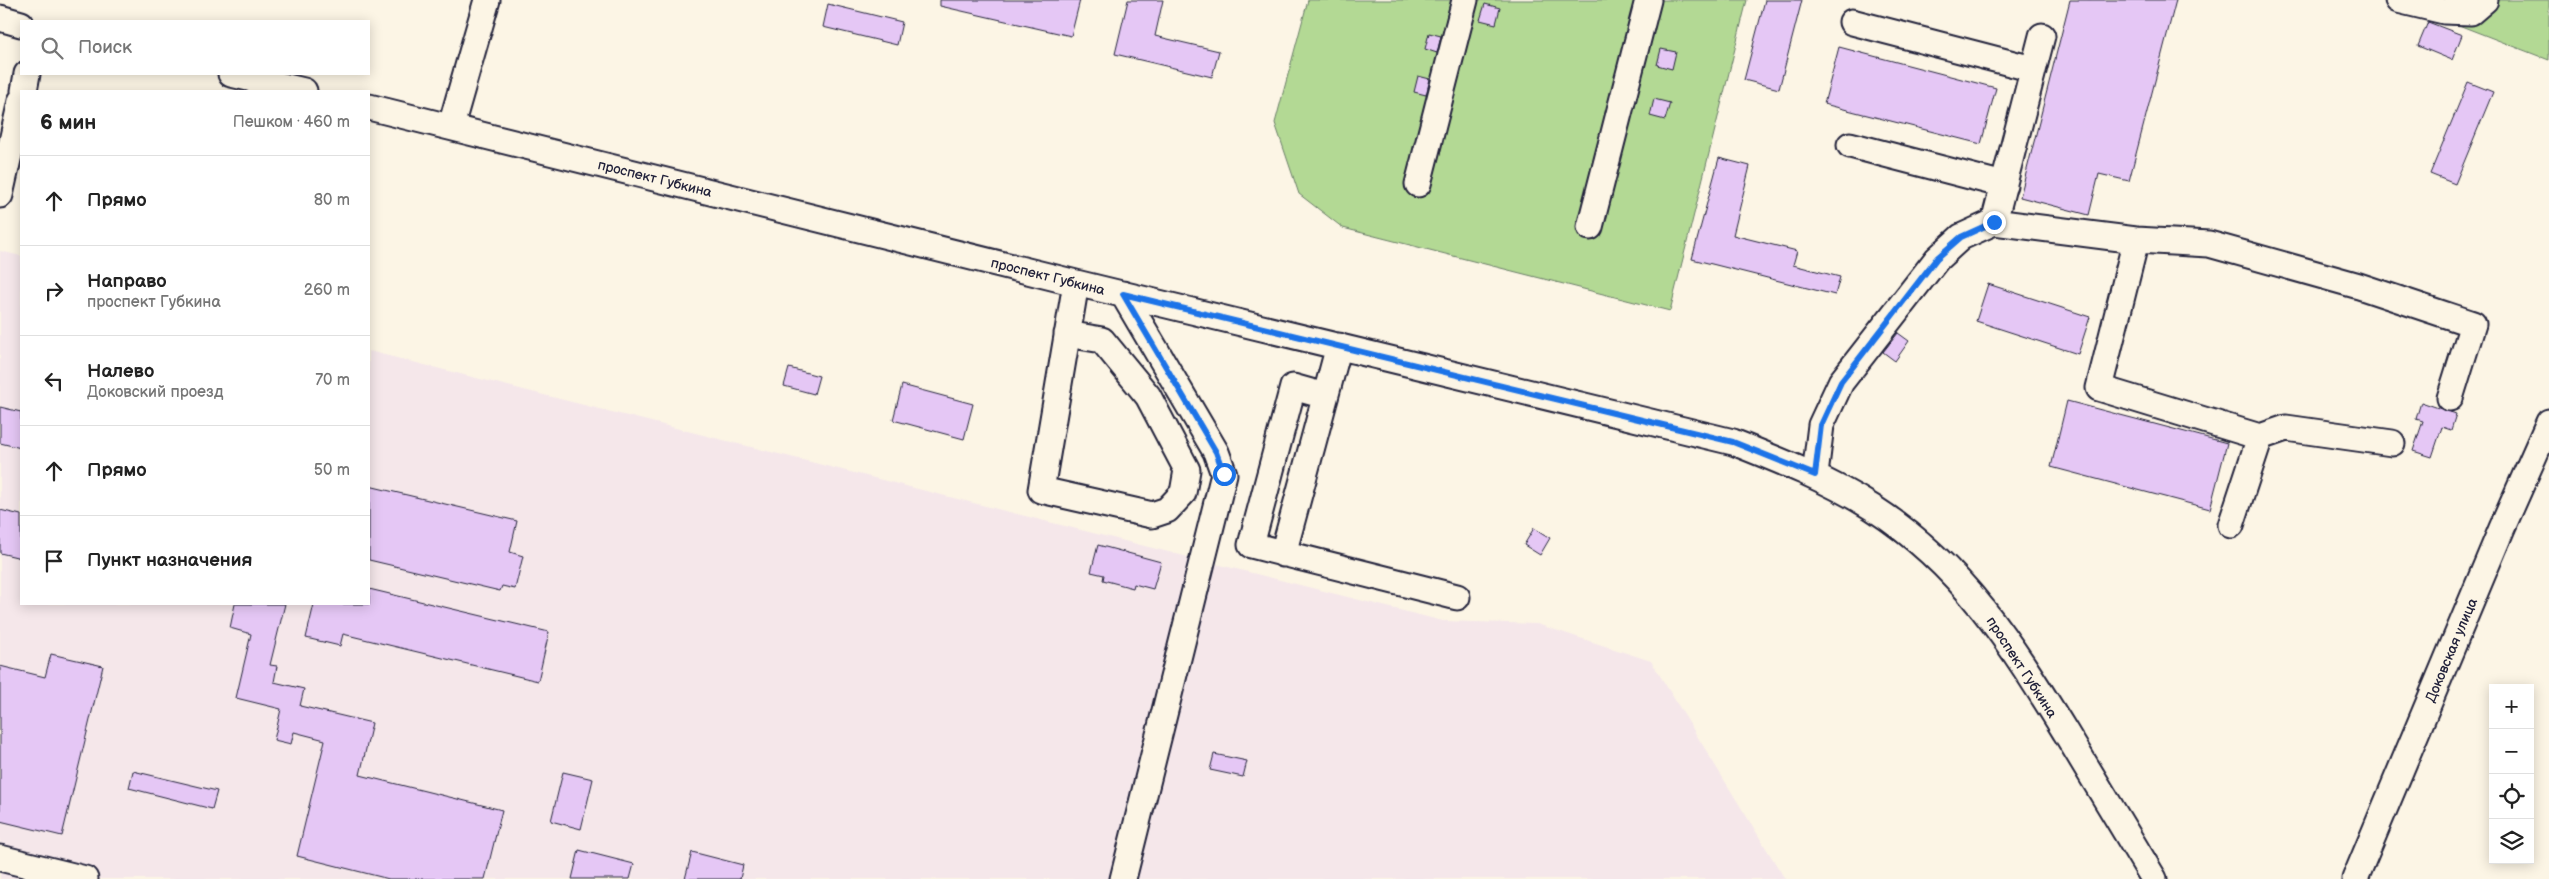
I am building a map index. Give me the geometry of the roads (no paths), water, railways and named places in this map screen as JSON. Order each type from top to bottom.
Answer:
[{"type":"street","points":[[451,126],[486,0]]},
{"type":"street","points":[[1418,184],[1465,0]]},
{"type":"street","points":[[1590,227],[1648,0]]},
{"type":"street","points":[[2400,0],[2444,10],[2471,12],[2484,0]]},
{"type":"street","points":[[0,18],[20,24]]},
{"type":"street","points":[[1852,22],[2033,69]]},
{"type":"street","points":[[1994,222],[2042,36]]},
{"type":"street","points":[[24,90],[28,75]]},
{"type":"street","points":[[235,75],[300,90]]},
{"type":"street","points":[[0,195],[20,105]]},
{"type":"street","name":"проспект Губкина","points":[[370,107],[1076,283],[1733,442],[1815,475],[1874,509],[1936,558],[1976,599],[2014,648],[2154,879]]},
{"type":"street","points":[[1850,145],[2004,185]]},
{"type":"street","points":[[1815,475],[1821,425],[1841,382],[1937,258],[1961,237],[1994,222],[2136,240],[2210,244],[2358,286],[2473,324],[2450,398]]},
{"type":"street","points":[[2136,240],[2099,388],[2260,437],[2286,428],[2392,443]]},
{"type":"street","points":[[1067,334],[1102,340],[1148,396],[1187,470],[1183,493],[1168,510],[1152,515],[1041,490],[1067,334],[1076,283]]},
{"type":"street","points":[[1123,294],[1216,452],[1224,474],[1123,879]]},
{"type":"street","points":[[1283,554],[1339,346]]},
{"type":"street","points":[[1325,396],[1293,387],[1251,545],[1457,597]]},
{"type":"street","name":"Доковская улица","points":[[2355,879],[2502,528],[2549,422]]},
{"type":"street","points":[[2231,525],[2260,437]]},
{"type":"street","points":[[0,858],[85,879]]}]
